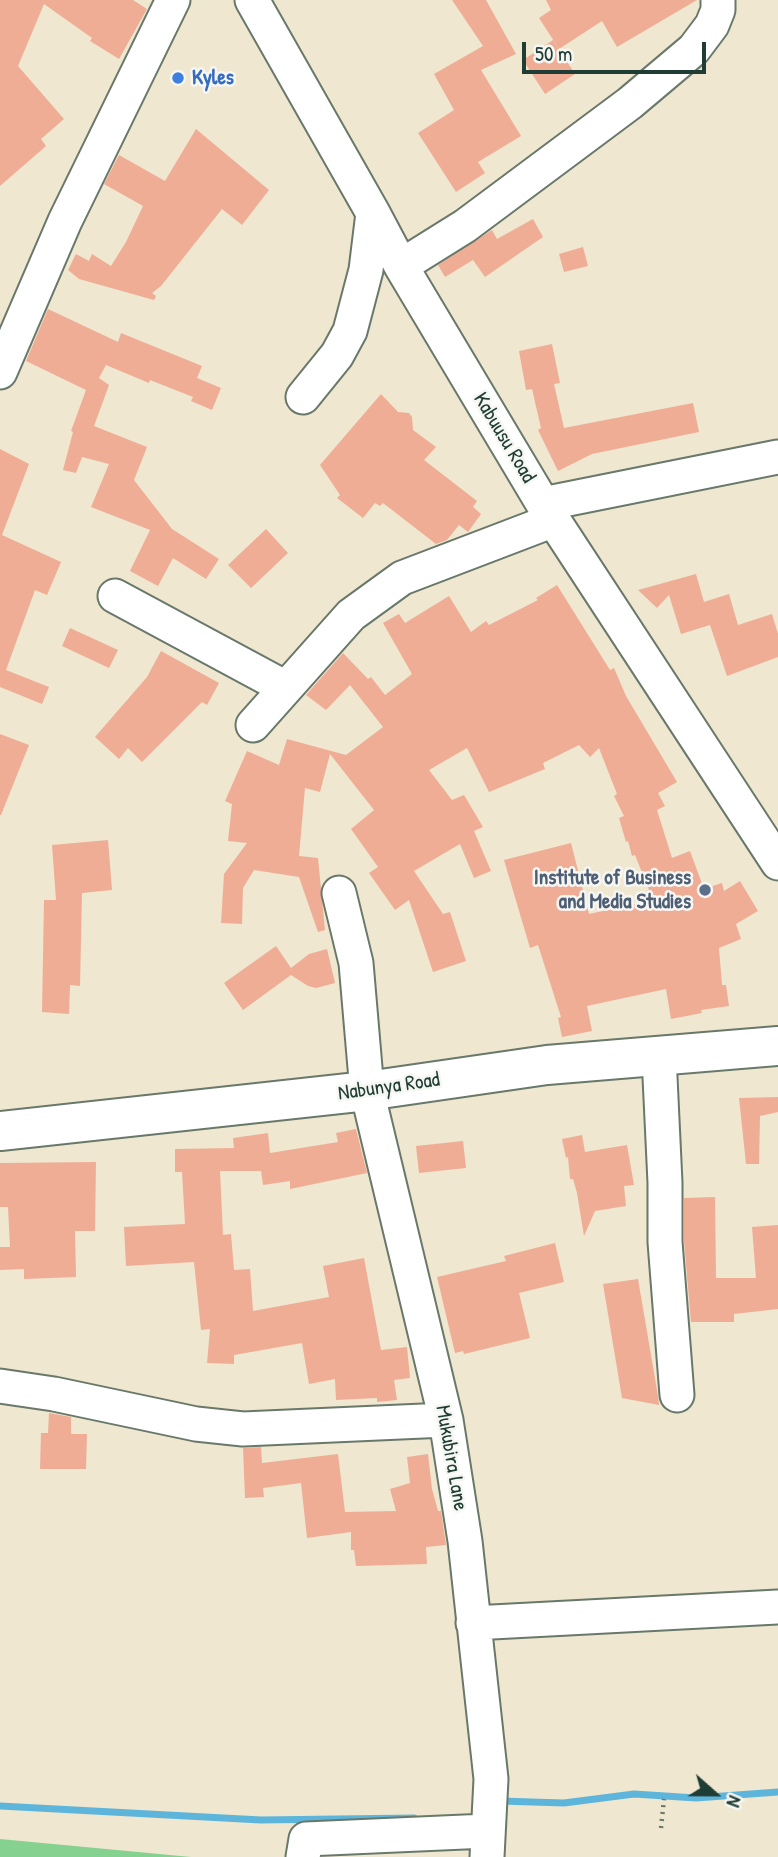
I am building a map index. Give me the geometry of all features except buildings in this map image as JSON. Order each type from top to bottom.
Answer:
[{"type":"main road","name":"Nabunya Road","points":[[0,1131],[367,1091],[547,1065],[778,1046]]},
{"type":"street","points":[[0,372],[71,209],[173,0]]},
{"type":"street","name":"Kabuusu Road","points":[[253,0],[401,266],[549,512],[778,863]]},
{"type":"street","points":[[401,266],[465,226],[629,103],[685,57],[712,25],[718,10],[718,0]]},
{"type":"street","points":[[303,397],[337,355],[350,331],[366,270],[373,213]]},
{"type":"street","points":[[253,725],[351,615],[402,578],[549,512],[778,457]]},
{"type":"street","points":[[115,596],[286,688]]},
{"type":"street","name":"Mukubira Lane","points":[[339,893],[356,963],[367,1091],[446,1420],[465,1541],[491,1779],[487,1844]]},
{"type":"street","points":[[659,1056],[665,1242],[677,1395]]},
{"type":"street","points":[[0,1386],[54,1394],[196,1424],[243,1429],[446,1420]]},
{"type":"street","points":[[473,1623],[778,1607]]},
{"type":"street","points":[[303,1857],[306,1839],[487,1844]]},
{"type":"path","points":[[661,1828],[664,1799]]},
{"type":"green space","points":[[0,1839],[191,1857],[0,1857]]},
{"type":"waterway","points":[[500,1801],[564,1803],[634,1794],[696,1798],[778,1792]]},
{"type":"waterway","points":[[0,1806],[261,1820],[414,1818]]},
{"type":"place","name":"Kyles","points":[[178,78]]},
{"type":"place","name":"Institute of Business and Media Studies","points":[[705,890]]}]
